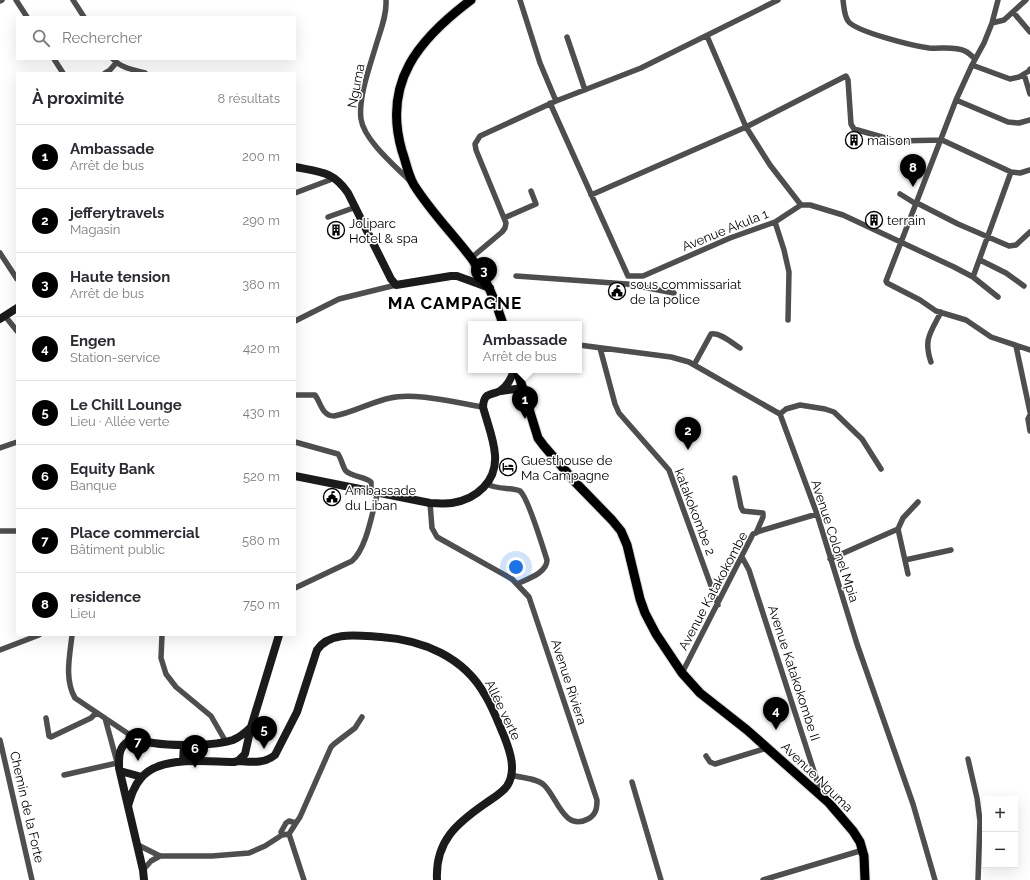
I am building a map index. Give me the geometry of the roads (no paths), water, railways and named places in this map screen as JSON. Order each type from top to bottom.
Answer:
[{"type":"main road","points":[[471,0],[442,25],[417,51],[408,65],[401,81],[397,104],[397,127],[413,184],[471,258],[490,288],[503,321]]},
{"type":"main road","name":"Avenue Nguma","points":[[517,373],[540,442],[621,531],[627,545],[640,599],[645,613],[656,634],[682,673],[700,693],[747,730],[823,797],[860,842],[863,850],[864,880]]},
{"type":"street","points":[[16,0],[26,16]]},
{"type":"street","points":[[73,0],[83,16]]},
{"type":"street","name":"Nguma","points":[[386,0],[384,17],[363,92],[361,120],[365,130],[386,158],[413,184]]},
{"type":"street","points":[[520,0],[553,102],[591,196],[628,276],[627,284]]},
{"type":"street","points":[[471,258],[505,228],[504,218],[476,150],[475,144],[480,136],[553,102],[647,66],[778,0]]},
{"type":"street","points":[[843,0],[845,16],[848,21],[857,27],[890,39],[929,48],[950,48],[965,51],[975,59]]},
{"type":"street","points":[[998,0],[992,23],[984,43],[956,100],[917,204],[886,279],[887,282],[933,309],[963,318],[991,337],[1016,346],[1030,349]]},
{"type":"street","points":[[992,23],[1004,20],[1026,0]]},
{"type":"street","points":[[1013,12],[1030,32]]},
{"type":"street","points":[[707,36],[746,127],[770,165],[801,205],[819,207],[843,215],[973,277],[998,297]]},
{"type":"street","points":[[567,37],[585,90]]},
{"type":"street","points":[[55,60],[62,72]]},
{"type":"street","points":[[107,72],[110,70],[114,61],[122,66],[142,72]]},
{"type":"street","points":[[972,65],[1010,79],[1015,79],[1030,69]]},
{"type":"street","points":[[1024,74],[1030,94]]},
{"type":"street","points":[[591,196],[746,127],[846,76],[848,80],[851,124],[854,129],[896,141],[942,140],[1011,172],[1020,173],[1030,170]]},
{"type":"street","points":[[956,100],[1008,122],[1019,123],[1030,120]]},
{"type":"street","points":[[296,166],[327,174],[336,178],[345,188],[356,207],[391,279],[396,285]]},
{"type":"street","points":[[973,277],[1011,172]]},
{"type":"street","points":[[296,193],[336,178]]},
{"type":"street","points":[[504,218],[536,204],[532,191]]},
{"type":"street","points":[[900,194],[917,204],[988,238],[1009,246],[1013,246],[1025,238],[1030,232]]},
{"type":"street","name":"Avenue Akula 1","points":[[628,276],[643,276],[730,238],[775,222],[801,205]]},
{"type":"street","points":[[328,217],[356,207]]},
{"type":"street","points":[[775,222],[789,272],[788,320]]},
{"type":"street","points":[[0,253],[16,277]]},
{"type":"street","points":[[980,260],[1006,273],[1024,286]]},
{"type":"street","points":[[296,320],[339,299],[396,285],[457,276],[490,288]]},
{"type":"street","points":[[516,276],[627,284],[674,293]]},
{"type":"street","points":[[16,309],[3,317],[16,330]]},
{"type":"street","points":[[931,362],[926,344],[941,312]]},
{"type":"street","points":[[694,365],[711,334],[713,333],[740,348]]},
{"type":"street","points":[[582,345],[670,357],[689,362],[780,414],[786,409],[800,405],[834,412],[862,438],[881,470]]},
{"type":"street","points":[[1016,346],[1030,414],[1028,419],[1030,431]]},
{"type":"street","name":"katakokombe 2","points":[[600,348],[615,404],[619,413],[669,470],[718,605]]},
{"type":"street","points":[[501,391],[514,373]]},
{"type":"street","points":[[296,476],[430,503],[451,503],[460,501],[480,491],[487,484],[494,469],[495,453],[483,407],[487,395],[501,391],[523,388]]},
{"type":"street","points":[[296,395],[315,396],[325,413],[334,416],[372,403],[399,397],[418,397],[483,407]]},
{"type":"street","name":"Avenue Colonel Mpia","points":[[780,414],[817,514],[857,644],[913,804],[935,880]]},
{"type":"street","points":[[0,448],[16,442]]},
{"type":"street","points":[[296,442],[338,454],[342,459],[345,470],[349,473],[366,478],[371,482],[374,492],[363,546],[358,557],[296,588]]},
{"type":"street","points":[[735,478],[743,511],[763,513],[763,517],[756,533]]},
{"type":"street","points":[[487,484],[498,488],[517,490],[523,494],[547,560],[546,567],[517,584]]},
{"type":"street","points":[[908,574],[898,529],[903,518],[918,502]]},
{"type":"street","name":"Avenue Riviera","points":[[430,503],[432,528],[437,536],[512,579],[529,597],[597,800],[595,814],[582,821],[572,820],[563,814],[544,785],[536,781],[511,776]]},
{"type":"street","name":"Avenue Katakokombe","points":[[682,673],[752,536],[756,533],[817,514]]},
{"type":"street","points":[[830,559],[898,529]]},
{"type":"street","points":[[0,531],[16,530]]},
{"type":"street","points":[[905,560],[951,550]]},
{"type":"street","name":"Avenue Katakokombe II","points":[[742,558],[749,570],[823,797]]},
{"type":"street","points":[[0,650],[36,636]]},
{"type":"street","points":[[72,636],[69,666],[70,687],[75,698],[136,739],[154,744],[184,745],[226,742],[239,737],[251,728]]},
{"type":"street","points":[[162,636],[161,658],[163,669],[166,674],[176,687],[212,716],[226,742]]},
{"type":"street","points":[[238,760],[244,754],[279,636]]},
{"type":"street","name":"Allée verte","points":[[142,777],[154,768],[183,761],[234,762],[238,760],[262,762],[269,760],[275,755],[297,712],[314,655],[322,643],[338,636],[397,638],[415,642],[444,654],[466,670],[486,696],[496,718],[510,753],[511,776]]},
{"type":"street","points":[[46,718],[48,733],[51,737],[91,718],[96,713]]},
{"type":"street","points":[[136,844],[160,856],[212,856],[252,853],[286,835],[300,818],[331,747],[355,728],[362,717]]},
{"type":"street","points":[[105,718],[119,767],[144,880]]},
{"type":"street","points":[[119,767],[119,756],[121,749],[127,742],[136,739]]},
{"type":"street","name":"Chemin de la Forte","points":[[0,740],[1,755],[32,880]]},
{"type":"street","points":[[183,761],[184,745]]},
{"type":"street","points":[[706,756],[710,762],[715,764],[767,748]]},
{"type":"street","points":[[968,759],[977,798],[980,821],[978,880]]},
{"type":"street","points":[[64,775],[119,767],[142,777],[135,787],[128,807]]},
{"type":"street","points":[[437,880],[438,858],[451,833],[468,814],[507,786],[511,776]]},
{"type":"street","points":[[632,782],[661,880]]},
{"type":"street","points":[[296,824],[287,822],[281,832],[286,835],[304,880]]},
{"type":"street","points":[[763,880],[863,850]]},
{"type":"street","points":[[143,870],[151,861],[160,856]]},
{"type":"place","name":"maison","points":[[854,140]]},
{"type":"place","name":"residence","points":[[913,187]]},
{"type":"place","name":"terrain","points":[[874,220]]},
{"type":"place","name":"Joliparc Hotel & spa","points":[[336,230]]},
{"type":"place","name":"Haute tension","points":[[484,290]]},
{"type":"place","name":"sous commissariat de la police","points":[[617,291]]},
{"type":"place","name":"Ambassade","points":[[525,419]]},
{"type":"place","name":"jefferytravels","points":[[688,450]]},
{"type":"place","name":"Guesthouse de Ma Campagne","points":[[508,467]]},
{"type":"place","name":"Ambassade du Liban","points":[[332,497]]},
{"type":"place","name":"Engen","points":[[776,730]]},
{"type":"place","name":"Le Chill Lounge","points":[[264,749]]},
{"type":"place","name":"Place commercial","points":[[138,761]]},
{"type":"place","name":"Equity Bank","points":[[195,768]]},
{"type":"district","name":"MA CAMPAGNE","points":[[455,303]]}]
